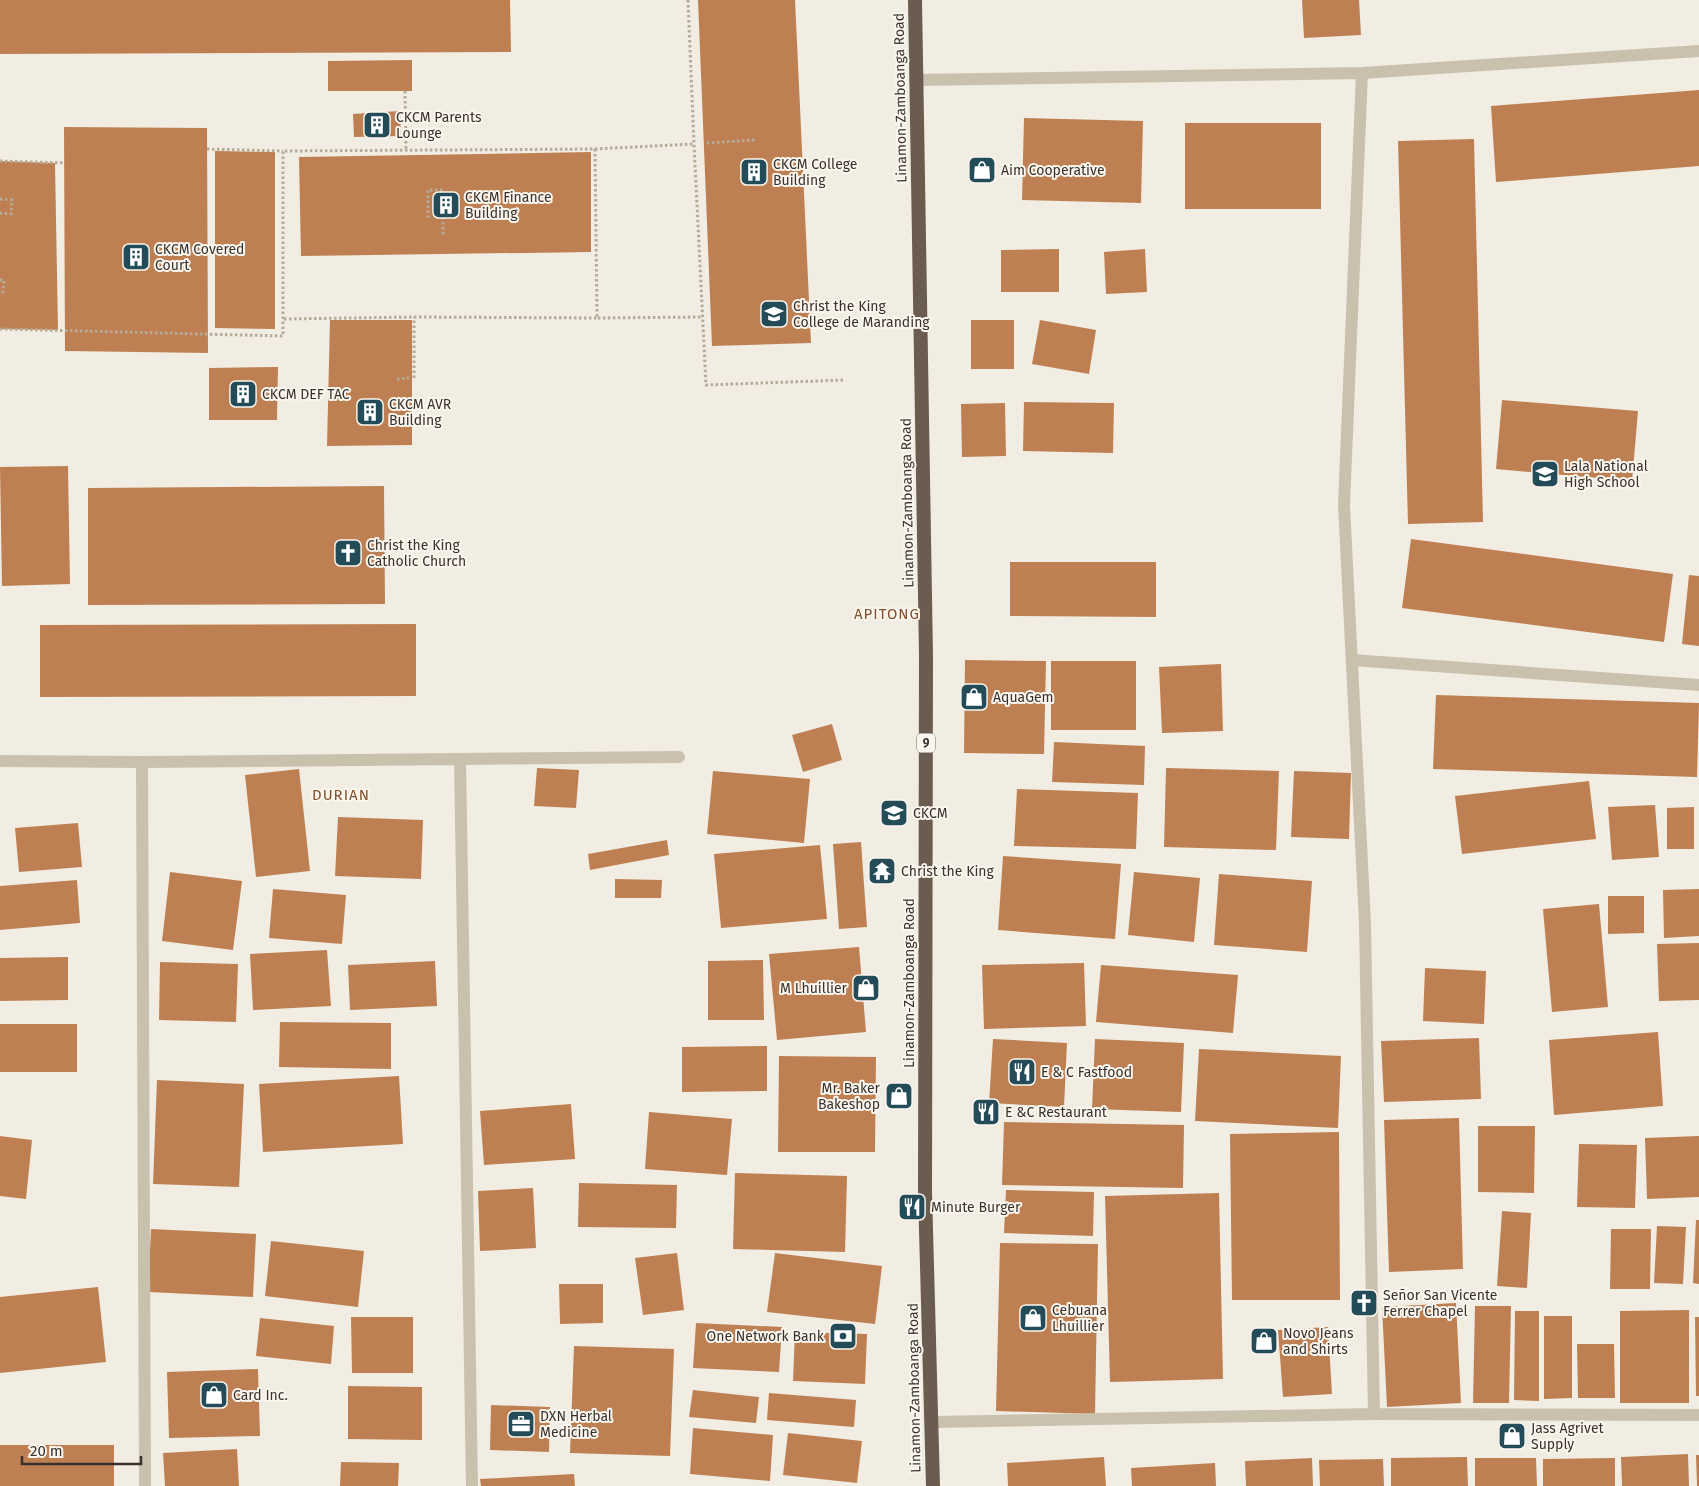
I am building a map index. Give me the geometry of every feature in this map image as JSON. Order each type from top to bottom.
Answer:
[{"type":"highway","name":"Linamon-Zamboanga Road","points":[[915,0],[926,656],[925,1193],[933,1486]]},
{"type":"street","points":[[915,80],[1362,73],[1699,51]]},
{"type":"street","points":[[1362,73],[1344,505],[1365,923],[1374,1414]]},
{"type":"street","points":[[1352,660],[1699,685]]},
{"type":"street","points":[[0,761],[142,762],[679,757]]},
{"type":"street","points":[[460,759],[472,1486]]},
{"type":"street","points":[[142,762],[146,1486]]},
{"type":"street","points":[[932,1422],[1374,1414],[1699,1415]]},
{"type":"path","points":[[688,0],[706,385],[845,380]]},
{"type":"path","points":[[405,91],[406,151]]},
{"type":"path","points":[[706,143],[755,140]]},
{"type":"path","points":[[207,149],[406,151],[595,149],[694,144]]},
{"type":"path","points":[[595,149],[597,318]]},
{"type":"path","points":[[0,329],[283,336],[283,151]]},
{"type":"path","points":[[0,161],[64,163]]},
{"type":"path","points":[[428,218],[428,190],[443,190],[443,237]]},
{"type":"path","points":[[0,199],[12,200],[11,214],[0,213]]},
{"type":"path","points":[[0,280],[4,280],[3,292],[0,292]]},
{"type":"path","points":[[414,317],[414,378]]},
{"type":"path","points":[[284,319],[702,317]]},
{"type":"path","points":[[397,378],[409,378]]},
{"type":"building","points":[[0,0],[510,0],[511,52],[0,54]]},
{"type":"building","name":"CKCM College Building","points":[[698,0],[795,0],[811,343],[712,346]]},
{"type":"building","points":[[1302,0],[1359,0],[1361,35],[1304,38]]},
{"type":"building","points":[[412,60],[412,91],[328,91],[328,61]]},
{"type":"building","points":[[1699,90],[1699,166],[1496,182],[1491,106]]},
{"type":"building","name":"CKCM Parents Lounge","points":[[400,111],[401,136],[354,137],[353,114]]},
{"type":"building","points":[[1024,118],[1143,121],[1141,203],[1022,200]]},
{"type":"building","points":[[1185,123],[1321,123],[1321,209],[1185,209]]},
{"type":"building","name":"CKCM Covered Court","points":[[64,127],[207,128],[208,353],[65,351]]},
{"type":"building","points":[[1474,139],[1483,522],[1408,524],[1398,141]]},
{"type":"building","points":[[215,151],[275,152],[275,329],[215,328]]},
{"type":"building","name":"CKCM Finance Building","points":[[591,152],[591,252],[301,256],[299,157]]},
{"type":"building","points":[[0,161],[55,163],[58,330],[0,329]]},
{"type":"building","points":[[1059,249],[1059,292],[1001,292],[1001,250]]},
{"type":"building","points":[[1145,249],[1147,292],[1106,294],[1104,252]]},
{"type":"building","name":"CKCM AVR Building","points":[[330,320],[412,320],[412,445],[327,446]]},
{"type":"building","points":[[971,320],[1014,320],[1014,369],[971,369]]},
{"type":"building","points":[[1040,320],[1096,330],[1089,374],[1032,364]]},
{"type":"building","name":"CKCM DEF TAC","points":[[278,367],[277,420],[209,420],[209,368]]},
{"type":"building","points":[[1502,400],[1638,411],[1632,481],[1496,469]]},
{"type":"building","points":[[1024,402],[1114,403],[1113,453],[1023,451]]},
{"type":"building","points":[[1005,403],[1006,456],[962,457],[961,404]]},
{"type":"building","points":[[68,466],[70,584],[2,586],[0,467]]},
{"type":"building","points":[[384,486],[385,604],[88,605],[88,488]]},
{"type":"building","points":[[1411,539],[1673,574],[1664,642],[1402,608]]},
{"type":"building","points":[[1010,562],[1156,562],[1156,617],[1010,616]]},
{"type":"building","points":[[1689,575],[1699,576],[1699,646],[1682,644]]},
{"type":"building","points":[[416,624],[416,696],[40,697],[40,625]]},
{"type":"building","points":[[965,660],[1046,661],[1044,754],[964,753]]},
{"type":"building","points":[[1051,661],[1136,661],[1136,730],[1051,730]]},
{"type":"building","points":[[1221,664],[1223,731],[1162,733],[1159,667]]},
{"type":"building","points":[[1436,695],[1699,703],[1697,777],[1433,769]]},
{"type":"building","points":[[832,724],[842,760],[803,772],[792,735]]},
{"type":"building","points":[[1054,742],[1145,746],[1144,785],[1052,782]]},
{"type":"building","points":[[537,768],[579,770],[576,808],[534,806]]},
{"type":"building","points":[[1166,768],[1279,771],[1276,850],[1164,847]]},
{"type":"building","points":[[299,769],[310,871],[256,877],[245,775]]},
{"type":"building","points":[[713,771],[810,779],[804,843],[707,834]]},
{"type":"building","points":[[1294,771],[1351,773],[1349,839],[1291,837]]},
{"type":"building","points":[[1589,781],[1596,839],[1462,854],[1455,796]]},
{"type":"building","points":[[1017,789],[1138,793],[1136,849],[1014,846]]},
{"type":"building","points":[[1655,805],[1659,857],[1612,860],[1608,807]]},
{"type":"building","points":[[1694,807],[1694,849],[1667,849],[1667,808]]},
{"type":"building","points":[[338,817],[423,820],[421,879],[335,876]]},
{"type":"building","points":[[78,823],[82,867],[19,872],[15,828]]},
{"type":"building","points":[[667,840],[669,855],[590,870],[588,854]]},
{"type":"building","points":[[861,842],[867,927],[839,929],[833,844]]},
{"type":"building","points":[[820,845],[827,919],[721,928],[714,854]]},
{"type":"building","points":[[1003,856],[1121,864],[1115,939],[998,930]]},
{"type":"building","points":[[170,872],[242,881],[233,950],[162,941]]},
{"type":"building","points":[[1134,872],[1200,878],[1194,942],[1128,935]]},
{"type":"building","points":[[1219,874],[1312,881],[1307,952],[1214,945]]},
{"type":"building","points":[[615,879],[662,880],[661,898],[615,898]]},
{"type":"building","points":[[77,880],[80,923],[0,930],[0,886]]},
{"type":"building","points":[[273,889],[346,895],[342,944],[269,938]]},
{"type":"building","points":[[1699,889],[1699,936],[1664,938],[1663,890]]},
{"type":"building","points":[[1608,896],[1644,896],[1644,933],[1608,934]]},
{"type":"building","points":[[1599,904],[1608,1007],[1552,1012],[1543,909]]},
{"type":"building","points":[[1699,943],[1699,1000],[1659,1001],[1657,944]]},
{"type":"building","points":[[859,947],[866,1032],[777,1040],[769,954]]},
{"type":"building","points":[[327,950],[331,1006],[253,1010],[250,954]]},
{"type":"building","points":[[68,957],[68,1000],[0,1001],[0,958]]},
{"type":"building","points":[[763,960],[764,1020],[708,1020],[708,961]]},
{"type":"building","points":[[435,961],[437,1006],[350,1010],[348,965]]},
{"type":"building","points":[[160,962],[238,964],[236,1022],[159,1020]]},
{"type":"building","points":[[1084,963],[1086,1026],[984,1029],[982,965]]},
{"type":"building","points":[[1101,965],[1238,975],[1233,1033],[1096,1022]]},
{"type":"building","points":[[1425,968],[1486,971],[1484,1024],[1423,1021]]},
{"type":"building","points":[[280,1022],[391,1023],[391,1069],[279,1067]]},
{"type":"building","points":[[0,1024],[77,1024],[77,1072],[0,1072]]},
{"type":"building","points":[[1658,1032],[1663,1106],[1554,1115],[1549,1040]]},
{"type":"building","points":[[1479,1038],[1481,1099],[1384,1102],[1381,1041]]},
{"type":"building","points":[[993,1039],[1067,1043],[1064,1107],[989,1103]]},
{"type":"building","points":[[1095,1039],[1184,1043],[1181,1112],[1092,1109]]},
{"type":"building","points":[[767,1046],[767,1091],[682,1092],[682,1047]]},
{"type":"building","points":[[1199,1049],[1341,1056],[1338,1128],[1195,1121]]},
{"type":"building","points":[[779,1056],[876,1057],[875,1152],[778,1152]]},
{"type":"building","points":[[399,1076],[403,1144],[263,1152],[259,1084]]},
{"type":"building","points":[[157,1080],[244,1084],[239,1187],[153,1184]]},
{"type":"building","points":[[571,1104],[575,1159],[484,1165],[480,1111]]},
{"type":"building","points":[[649,1112],[732,1119],[727,1175],[645,1169]]},
{"type":"building","points":[[1459,1118],[1463,1269],[1389,1272],[1384,1120]]},
{"type":"building","points":[[1004,1122],[1184,1125],[1183,1188],[1002,1185]]},
{"type":"building","points":[[1478,1126],[1535,1126],[1534,1193],[1478,1192]]},
{"type":"building","points":[[1339,1132],[1340,1300],[1232,1300],[1230,1134]]},
{"type":"building","points":[[0,1136],[32,1140],[26,1199],[0,1196]]},
{"type":"building","points":[[1699,1136],[1699,1197],[1647,1199],[1645,1138]]},
{"type":"building","points":[[1579,1144],[1637,1145],[1635,1208],[1577,1207]]},
{"type":"building","points":[[735,1173],[847,1176],[845,1252],[733,1249]]},
{"type":"building","points":[[579,1183],[677,1185],[676,1228],[578,1227]]},
{"type":"building","points":[[533,1188],[536,1248],[480,1251],[478,1191]]},
{"type":"building","points":[[1006,1190],[1094,1192],[1093,1236],[1004,1233]]},
{"type":"building","points":[[1219,1193],[1223,1379],[1110,1382],[1105,1196]]},
{"type":"building","points":[[1502,1211],[1531,1213],[1527,1288],[1497,1286]]},
{"type":"building","points":[[1696,1220],[1699,1220],[1699,1284],[1693,1283]]},
{"type":"building","points":[[1657,1226],[1686,1227],[1683,1284],[1654,1283]]},
{"type":"building","points":[[151,1229],[256,1234],[253,1297],[148,1292]]},
{"type":"building","points":[[1611,1229],[1651,1229],[1650,1289],[1610,1289]]},
{"type":"building","points":[[271,1241],[364,1251],[358,1307],[265,1296]]},
{"type":"building","points":[[1000,1243],[1098,1244],[1095,1414],[996,1411]]},
{"type":"building","points":[[677,1253],[684,1310],[643,1315],[635,1258]]},
{"type":"building","points":[[775,1253],[882,1266],[875,1324],[767,1312]]},
{"type":"building","points":[[559,1284],[603,1284],[603,1323],[560,1324]]},
{"type":"building","points":[[98,1287],[106,1362],[0,1373],[0,1297]]},
{"type":"building","points":[[1456,1303],[1461,1403],[1387,1407],[1382,1307]]},
{"type":"building","points":[[1475,1306],[1511,1306],[1509,1403],[1473,1403]]},
{"type":"building","points":[[1689,1310],[1689,1403],[1620,1403],[1620,1311]]},
{"type":"building","points":[[1515,1311],[1539,1311],[1539,1401],[1514,1400]]},
{"type":"building","points":[[1544,1316],[1572,1316],[1572,1398],[1544,1399]]},
{"type":"building","points":[[351,1317],[413,1317],[413,1373],[352,1373]]},
{"type":"building","points":[[1695,1317],[1699,1317],[1699,1396],[1696,1396]]},
{"type":"building","points":[[260,1318],[334,1326],[331,1364],[256,1356]]},
{"type":"building","points":[[696,1323],[782,1327],[779,1372],[693,1368]]},
{"type":"building","points":[[1328,1327],[1332,1394],[1283,1397],[1278,1330]]},
{"type":"building","points":[[795,1332],[867,1334],[865,1384],[793,1381]]},
{"type":"building","points":[[1577,1344],[1614,1344],[1615,1398],[1578,1398]]},
{"type":"building","points":[[574,1346],[674,1349],[670,1456],[570,1453]]},
{"type":"building","points":[[258,1369],[260,1436],[169,1438],[167,1372]]},
{"type":"building","points":[[348,1386],[422,1387],[422,1440],[348,1439]]},
{"type":"building","points":[[693,1390],[759,1397],[756,1423],[689,1417]]},
{"type":"building","points":[[769,1393],[856,1400],[854,1427],[767,1420]]},
{"type":"building","points":[[491,1405],[550,1407],[549,1452],[490,1450]]},
{"type":"building","points":[[693,1428],[773,1435],[770,1481],[690,1474]]},
{"type":"building","points":[[788,1433],[862,1441],[857,1483],[783,1475]]},
{"type":"building","points":[[0,1445],[114,1445],[114,1486],[0,1486]]},
{"type":"building","points":[[237,1449],[239,1486],[165,1486],[163,1453]]},
{"type":"building","points":[[1688,1454],[1689,1486],[1622,1486],[1621,1457]]},
{"type":"building","points":[[1696,1455],[1699,1455],[1699,1486],[1697,1486]]},
{"type":"building","points":[[1104,1457],[1106,1486],[1008,1486],[1007,1463]]},
{"type":"building","points":[[1467,1457],[1468,1486],[1391,1486],[1391,1458]]},
{"type":"building","points":[[1312,1458],[1313,1486],[1246,1486],[1245,1461]]},
{"type":"building","points":[[1475,1458],[1536,1458],[1537,1486],[1475,1486]]},
{"type":"building","points":[[1615,1458],[1615,1486],[1543,1486],[1543,1459]]},
{"type":"building","points":[[1383,1459],[1384,1486],[1320,1486],[1319,1460]]},
{"type":"building","points":[[341,1462],[399,1463],[398,1486],[340,1486]]},
{"type":"building","points":[[1215,1463],[1216,1486],[1132,1486],[1131,1468]]},
{"type":"building","points":[[574,1474],[575,1486],[481,1486],[480,1479]]},
{"type":"place","name":"CKCM Parents Lounge","points":[[377,125]]},
{"type":"place","name":"Aim Cooperative","points":[[982,170]]},
{"type":"place","name":"CKCM College Building","points":[[754,172]]},
{"type":"place","name":"CKCM Finance Building","points":[[446,205]]},
{"type":"place","name":"CKCM Covered Court","points":[[136,257]]},
{"type":"place","name":"Christ the King College de Maranding","points":[[774,314]]},
{"type":"place","name":"CKCM DEF TAC","points":[[243,394]]},
{"type":"place","name":"CKCM AVR Building","points":[[370,412]]},
{"type":"place","name":"Lala National High School","points":[[1545,474]]},
{"type":"place","name":"Christ the King Catholic Church","points":[[348,553]]},
{"type":"place","name":"AquaGem","points":[[974,697]]},
{"type":"place","name":"CKCM","points":[[894,813]]},
{"type":"place","name":"Christ the King","points":[[882,871]]},
{"type":"place","name":"M Lhuillier","points":[[866,988]]},
{"type":"place","name":"E & C Fastfood","points":[[1022,1072]]},
{"type":"place","name":"Mr. Baker Bakeshop","points":[[899,1096]]},
{"type":"place","name":"E &C Restaurant","points":[[986,1112]]},
{"type":"place","name":"Minute Burger","points":[[912,1207]]},
{"type":"place","name":"Señor San Vicente Ferrer Chapel","points":[[1364,1303]]},
{"type":"place","name":"Cebuana Lhuillier","points":[[1033,1318]]},
{"type":"place","name":"One Network Bank","points":[[843,1336]]},
{"type":"place","name":"Novo Jeans and Shirts","points":[[1264,1341]]},
{"type":"place","name":"Card Inc.","points":[[214,1395]]},
{"type":"place","name":"DXN Herbal Medicine","points":[[521,1424]]},
{"type":"place","name":"Jass Agrivet Supply","points":[[1512,1436]]},
{"type":"district","name":"APITONG","points":[[887,614]]},
{"type":"district","name":"DURIAN","points":[[341,795]]}]
